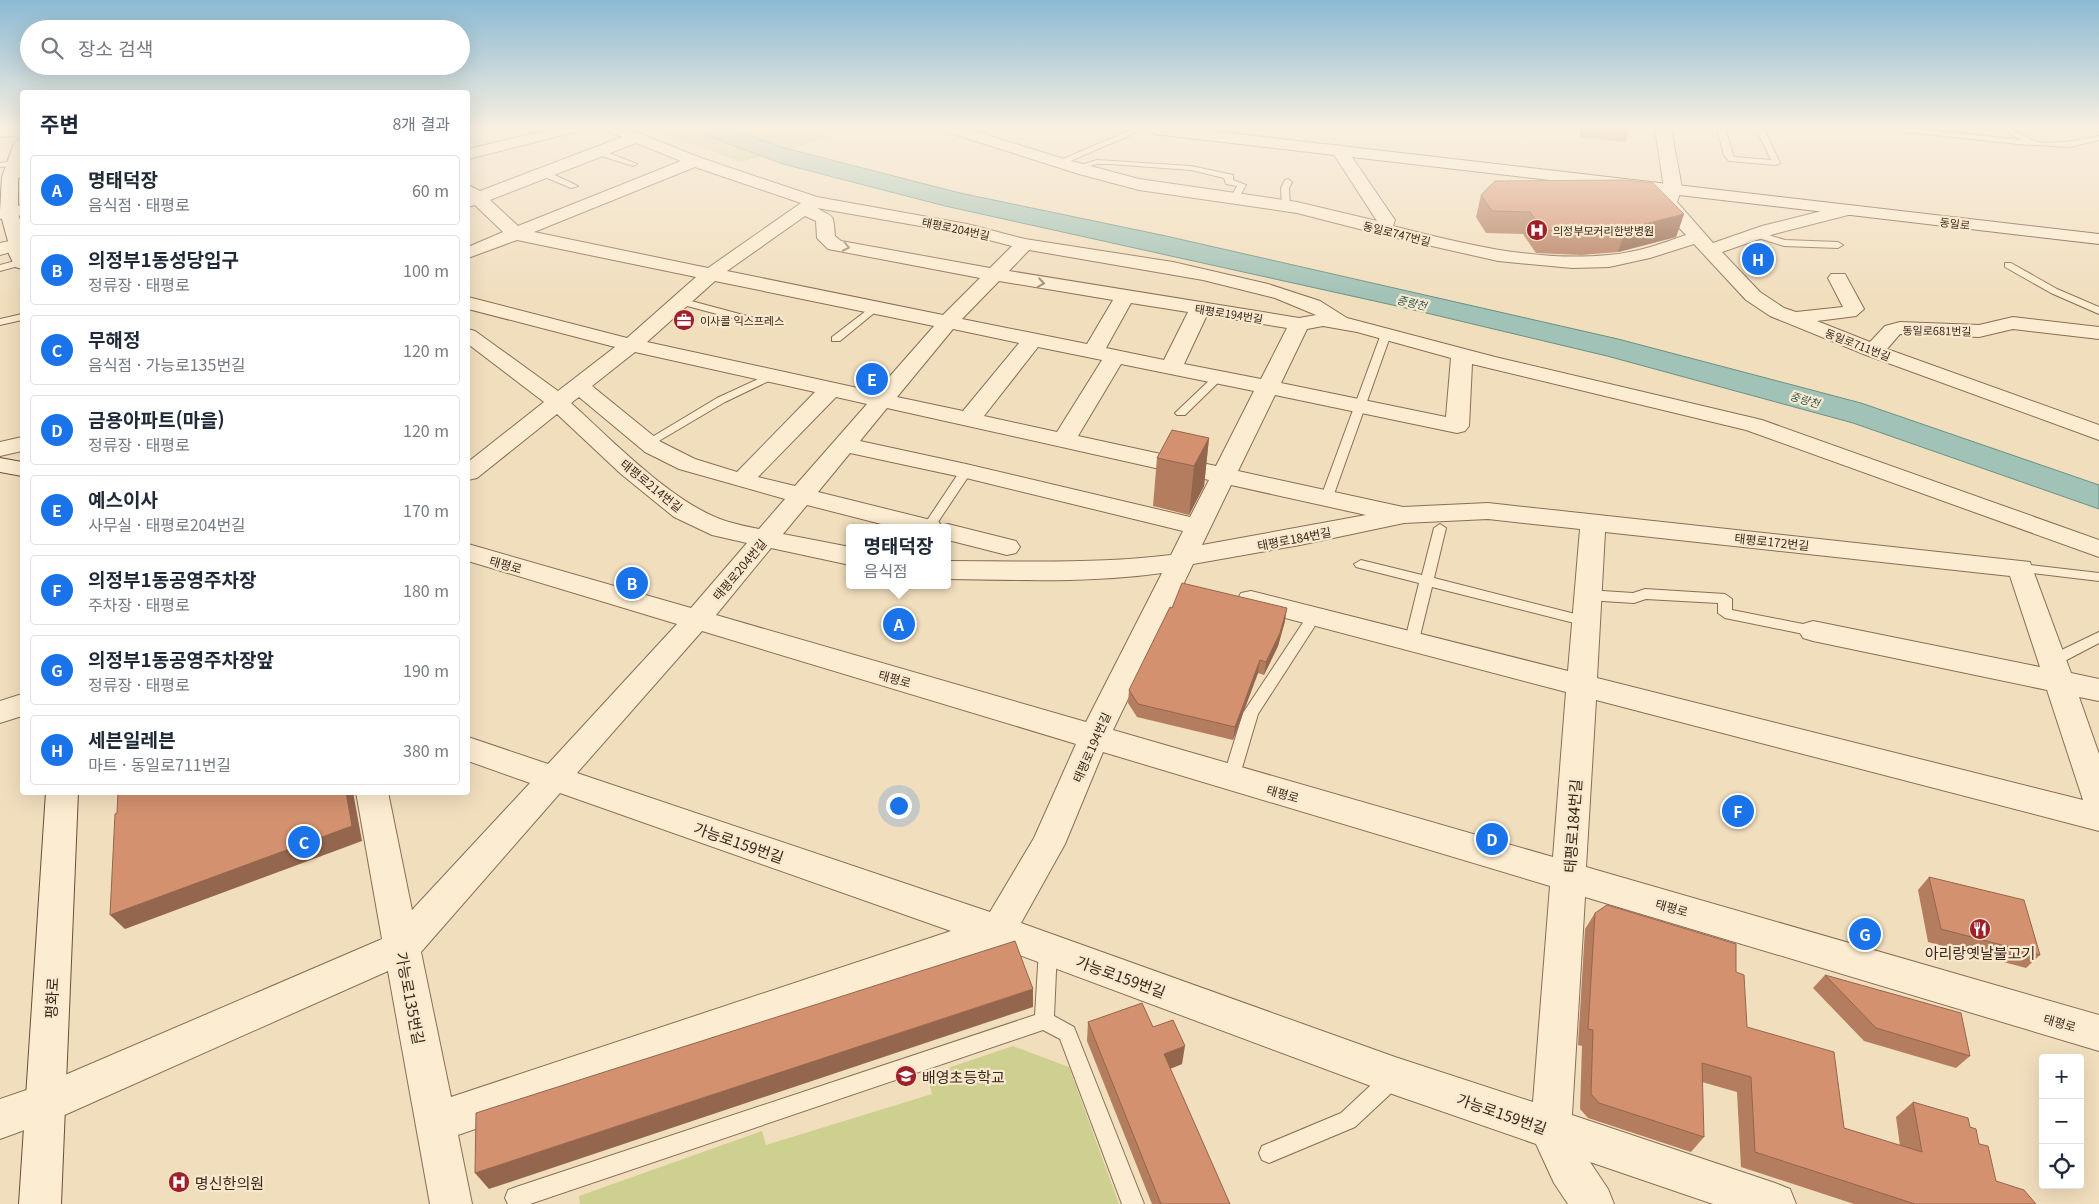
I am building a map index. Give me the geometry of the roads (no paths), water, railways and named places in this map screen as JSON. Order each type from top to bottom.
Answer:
[{"type":"street","points":[[11,185],[10,212],[16,255]]},
{"type":"street","points":[[471,197],[506,185]]},
{"type":"street","points":[[470,252],[635,185]]},
{"type":"street","points":[[756,185],[809,206],[825,218],[826,238],[836,245],[927,264],[993,275]]},
{"type":"street","name":"동일로747번길","points":[[1146,185],[1166,190],[1315,211],[1463,249],[1528,258],[1572,261],[1608,261],[1638,256],[1755,234],[1846,210]]},
{"type":"street","points":[[1363,185],[1386,220],[1383,230]]},
{"type":"street","name":"동일로711번길","points":[[1671,185],[1668,202],[1676,213],[1765,306],[1873,350],[2099,433]]},
{"type":"street","name":"동일로","points":[[1697,185],[1846,210],[2099,239]]},
{"type":"street","name":"동일로","points":[[1711,185],[2099,228]]},
{"type":"street","points":[[471,197],[515,234],[1457,426],[1462,354]]},
{"type":"street","points":[[470,470],[631,345],[711,274],[809,206]]},
{"type":"street","name":"태평로204번길","points":[[809,206],[967,229],[1025,244]]},
{"type":"street","points":[[1957,223],[2099,246]]},
{"type":"street","points":[[1025,244],[1218,276],[1312,304],[1331,314],[1341,323]]},
{"type":"street","name":"태평로204번길","points":[[402,948],[696,620],[844,445],[884,401],[892,387],[948,322],[1025,244]]},
{"type":"street","name":"태평로194번길","points":[[993,275],[1299,324],[1198,527],[1182,572],[1094,737],[1048,844],[998,931]]},
{"type":"street","points":[[1794,319],[1849,312],[1854,309],[1838,278]]},
{"type":"street","points":[[1064,440],[1104,354],[1125,296]]},
{"type":"street","points":[[470,304],[631,345],[1327,496],[1404,515]]},
{"type":"street","points":[[1170,368],[1200,308]]},
{"type":"street","points":[[1299,324],[1323,320],[1359,326],[1462,354],[1754,425],[2099,549]]},
{"type":"street","name":"동일로681번길","points":[[1873,350],[1892,330],[1900,328],[1979,331],[2013,323],[2099,333]]},
{"type":"street","name":"태평로214번길","points":[[470,337],[539,386],[630,469],[682,511],[721,529],[765,538]]},
{"type":"street","points":[[969,419],[1033,339]]},
{"type":"street","points":[[470,361],[490,351]]},
{"type":"street","points":[[579,386],[648,443],[687,464],[914,524]]},
{"type":"street","points":[[742,480],[831,389]]},
{"type":"street","points":[[0,449],[20,444]]},
{"type":"street","points":[[844,445],[966,471],[1198,527]]},
{"type":"street","points":[[0,465],[20,469]]},
{"type":"street","name":"태평로172번길","points":[[1404,515],[1488,511],[2021,568]]},
{"type":"street","name":"태평로184번길","points":[[1182,572],[1300,538],[1404,515]]},
{"type":"street","name":"태평로184번길","points":[[1551,1130],[1593,522]]},
{"type":"street","points":[[951,533],[1006,547]]},
{"type":"street","points":[[765,538],[846,555]]},
{"type":"street","name":"태평로","points":[[470,553],[2099,1033]]},
{"type":"street","points":[[2021,568],[2099,801]]},
{"type":"street","points":[[951,570],[1182,572]]},
{"type":"street","points":[[1222,593],[1315,615],[2099,818]]},
{"type":"street","points":[[1813,632],[2055,671],[2099,690]]},
{"type":"street","points":[[0,712],[20,706]]},
{"type":"street","name":"가능로159번길","points":[[470,750],[998,931],[1395,1076],[1775,1204]]},
{"type":"street","name":"평화로","points":[[40,1204],[62,795]]},
{"type":"street","name":"가능로135번길","points":[[373,795],[450,1204]]},
{"type":"street","points":[[435,1124],[998,931]]},
{"type":"street","points":[[0,1119],[46,1103],[402,948]]},
{"type":"street","points":[[1551,1130],[1569,1168],[1593,1204]]},
{"type":"lane","points":[[1234,199],[1242,186],[1239,185]]},
{"type":"lane","points":[[1286,185],[1286,207]]},
{"type":"lane","points":[[1755,234],[1784,243],[1838,245]]},
{"type":"lane","points":[[0,268],[16,255]]},
{"type":"lane","points":[[2008,264],[2069,299],[2099,311]]},
{"type":"lane","points":[[680,301],[758,322]]},
{"type":"lane","points":[[836,339],[875,307]]},
{"type":"lane","points":[[0,322],[20,317]]},
{"type":"lane","points":[[1327,496],[1386,334]]},
{"type":"lane","points":[[648,443],[721,400],[771,376]]},
{"type":"lane","points":[[1181,413],[1194,399],[1208,391],[1219,377]]},
{"type":"lane","points":[[932,524],[966,471]]},
{"type":"lane","points":[[1412,640],[1440,528]]},
{"type":"lane","points":[[1361,564],[1427,581],[1587,608],[1645,594],[1725,599],[1725,613],[1813,632]]},
{"type":"lane","points":[[2021,568],[2099,577]]},
{"type":"lane","points":[[1232,778],[1251,713],[1315,615]]},
{"type":"lane","points":[[2055,671],[2099,637]]},
{"type":"lane","points":[[1044,1021],[1048,949]]},
{"type":"lane","points":[[516,1198],[1044,1021],[1067,1033],[1133,1204]]},
{"type":"lane","points":[[1269,1153],[1348,1120],[1395,1076]]},
{"type":"water","name":"중랑천","points":[[865,185],[930,185],[1166,236],[1618,339],[1861,403],[2099,485],[2099,509],[1853,423],[1607,356],[1397,306],[945,206]]},
{"type":"place","name":"의정부모커리한방병원","points":[[1537,230]]},
{"type":"place","name":"세븐일레븐","points":[[1758,259]]},
{"type":"place","name":"이사콜 익스프레스","points":[[684,320]]},
{"type":"place","name":"예스이사","points":[[872,379]]},
{"type":"place","name":"의정부1동성당입구","points":[[632,583]]},
{"type":"place","name":"명태덕장","points":[[899,624]]},
{"type":"place","name":"의정부1동공영주차장","points":[[1738,811]]},
{"type":"place","name":"금용아파트(마을)","points":[[1492,839]]},
{"type":"place","name":"무해정","points":[[304,842]]},
{"type":"place","name":"아리랑옛날불고기","points":[[1980,929]]},
{"type":"place","name":"의정부1동공영주차장앞","points":[[1865,934]]},
{"type":"place","name":"배영초등학교","points":[[906,1076]]},
{"type":"place","name":"명신한의원","points":[[179,1182]]}]
